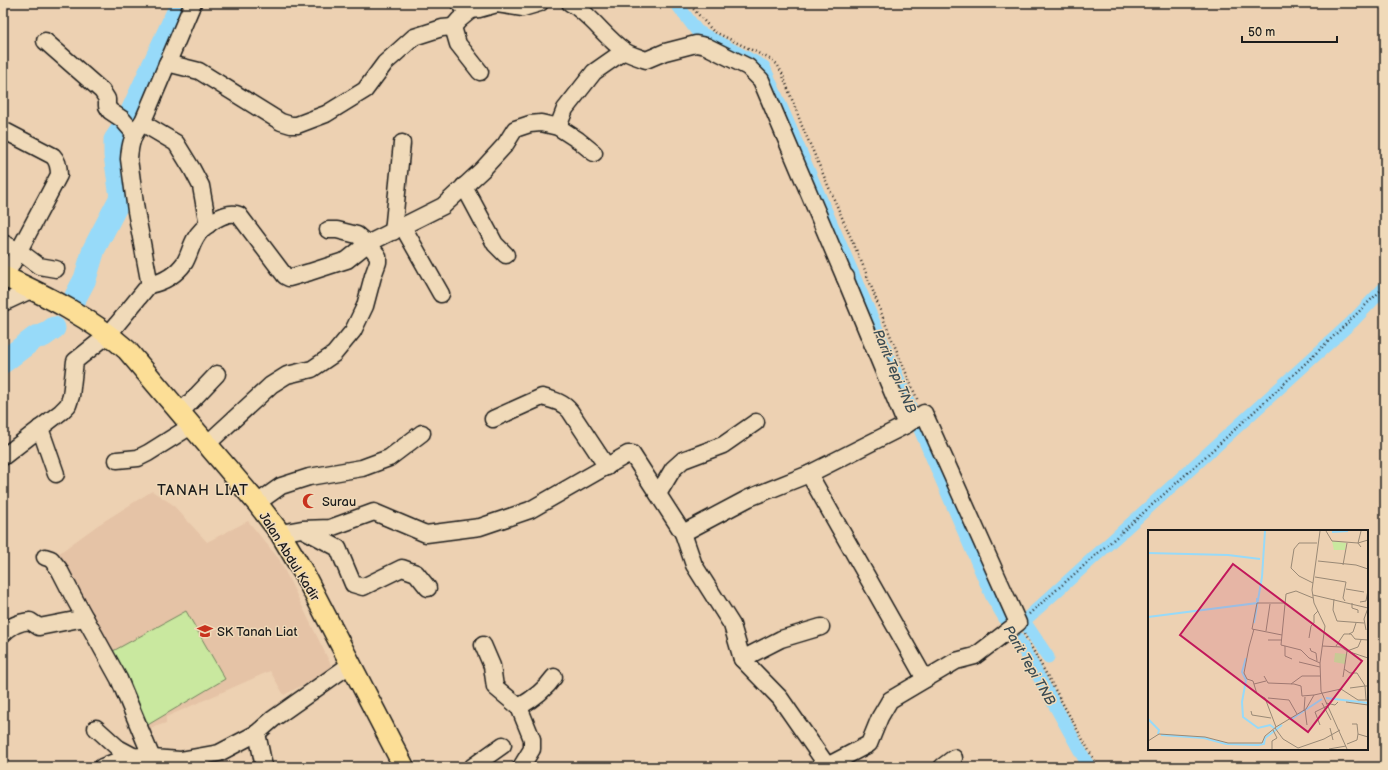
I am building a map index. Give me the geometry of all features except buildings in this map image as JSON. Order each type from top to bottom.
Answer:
[{"type":"main road","name":"Jalan Abdul Kadir","points":[[4,277],[79,314],[109,334],[127,350],[257,503],[280,533],[302,570],[404,767]]},
{"type":"street","points":[[149,285],[136,211],[129,159],[132,125],[167,63],[193,3]]},
{"type":"street","points":[[480,72],[458,44],[453,27],[465,7],[479,9],[497,4],[523,8],[540,3]]},
{"type":"street","points":[[570,3],[578,7],[604,34],[624,51],[646,60],[665,52],[696,44],[706,46],[748,67],[761,80],[846,277],[906,424]]},
{"type":"street","points":[[167,63],[199,71],[281,122],[297,125],[326,114],[365,90],[385,63],[414,37],[442,28],[453,27]]},
{"type":"street","points":[[45,41],[102,90],[107,99],[107,106],[110,111],[132,125],[149,127],[176,143],[201,186],[208,225]]},
{"type":"street","points":[[558,127],[565,109],[594,72],[624,51]]},
{"type":"street","points":[[3,457],[68,405],[71,396],[75,361],[109,334],[149,285],[163,282],[178,271],[185,261],[195,237],[221,216],[231,213],[239,215],[285,276],[289,278],[346,260],[367,244],[443,206],[487,165],[505,145],[515,129],[530,124],[541,123],[558,127],[594,153]]},
{"type":"street","points":[[3,130],[53,156],[59,166],[59,174],[4,277]]},
{"type":"street","points":[[402,143],[398,229],[441,294]]},
{"type":"street","points":[[464,186],[495,244],[506,255]]},
{"type":"street","points":[[207,444],[272,385],[287,375],[312,369],[334,354],[353,331],[365,306],[378,262],[378,256],[371,247],[357,235],[337,230],[328,230]]},
{"type":"street","points":[[3,243],[19,251],[39,266],[56,270]]},
{"type":"street","points":[[3,303],[31,290]]},
{"type":"street","points":[[117,460],[138,458],[166,443],[217,374]]},
{"type":"street","points":[[493,419],[542,397],[558,402],[566,406],[570,411],[607,467]]},
{"type":"street","points":[[280,533],[302,529],[330,528],[374,512],[426,534],[480,527],[530,510],[628,454],[632,454],[683,533],[694,565],[732,624],[742,659],[780,698],[827,766],[869,744],[880,717],[890,700],[956,661],[975,656],[1018,623],[924,413],[906,424],[809,474],[750,498],[683,533]]},
{"type":"street","points":[[658,494],[666,483],[673,469],[683,460],[723,445],[756,422]]},
{"type":"street","points":[[40,428],[56,474]]},
{"type":"street","points":[[257,503],[281,486],[309,477],[362,468],[389,458],[422,433]]},
{"type":"street","points":[[809,474],[925,679]]},
{"type":"street","points":[[302,529],[338,548],[353,584],[364,587],[402,568],[416,573],[428,588]]},
{"type":"street","points":[[45,557],[51,559],[59,568],[118,679],[149,763]]},
{"type":"street","points":[[3,634],[21,622],[30,621],[39,627],[85,618]]},
{"type":"street","points":[[742,659],[781,639],[821,627]]},
{"type":"street","points":[[483,645],[492,666],[496,687],[519,707],[532,739],[532,749],[521,767]]},
{"type":"street","points":[[149,763],[180,760],[219,753],[257,733],[273,719],[351,664]]},
{"type":"street","points":[[519,707],[534,699],[554,677]]},
{"type":"street","points":[[96,728],[118,748],[133,756]]},
{"type":"street","points":[[257,733],[264,767]]},
{"type":"street","points":[[472,767],[503,745]]},
{"type":"street","points":[[102,767],[133,756],[142,756],[149,763]]},
{"type":"path","points":[[1098,767],[1018,623],[1117,537],[1331,340],[1385,286]]},
{"type":"shaded area","name":"SK Tanah Liat","points":[[152,491],[172,504],[207,542],[248,521],[279,559],[333,669],[284,695],[270,671],[166,717],[166,723],[145,730],[74,593],[58,554],[98,525]]},
{"type":"green space","points":[[186,611],[225,679],[146,726],[104,656]]},
{"type":"waterway","points":[[76,296],[85,279],[94,249],[121,197],[115,155],[115,140],[126,124],[182,3]]},
{"type":"waterway","name":"Parit Tepi TNB","points":[[676,3],[697,31],[764,67],[992,597],[1023,648],[1089,767]]},
{"type":"waterway","points":[[1048,657],[1024,621],[1352,322],[1385,287]]},
{"type":"waterway","points":[[3,362],[36,337],[43,336],[54,328]]},
{"type":"place","name":"Surau","points":[[310,501]]},
{"type":"place","name":"SK Tanah Liat","points":[[205,631]]},
{"type":"district","name":"TANAH LIAT","points":[[203,490]]}]
